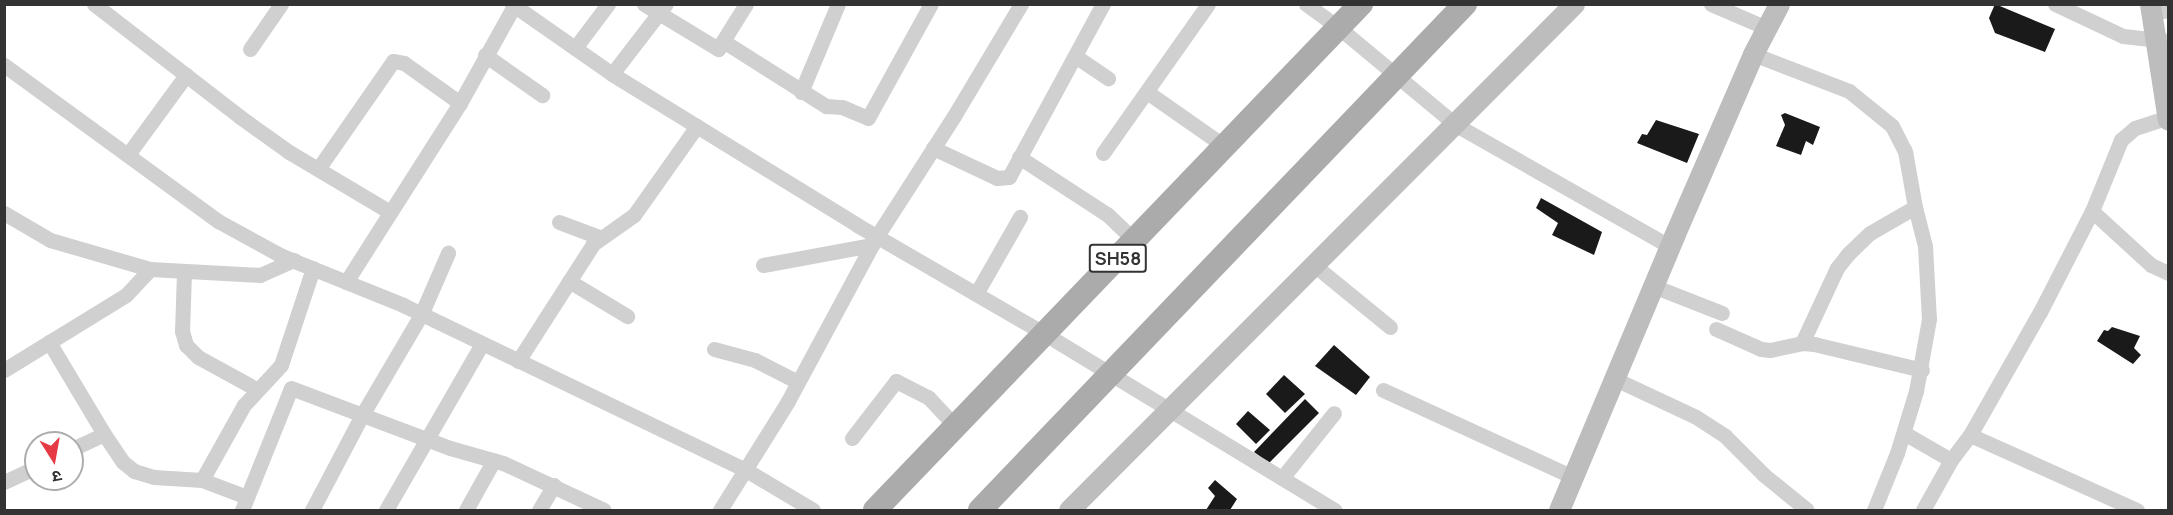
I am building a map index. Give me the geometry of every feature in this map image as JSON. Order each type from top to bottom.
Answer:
[{"type":"main road","name":"SH58","points":[[875,510],[1360,4]]},
{"type":"main road","points":[[980,510],[1465,4]]},
{"type":"street","points":[[94,4],[240,117],[318,169],[390,212]]},
{"type":"street","points":[[250,49],[281,4]]},
{"type":"street","points":[[575,48],[608,4]]},
{"type":"street","points":[[644,4],[663,9],[718,49],[746,4]]},
{"type":"street","points":[[801,92],[838,4]]},
{"type":"street","points":[[723,41],[826,106],[842,107],[868,118],[931,4]]},
{"type":"street","points":[[720,510],[746,471],[798,382],[874,241],[1021,4]]},
{"type":"street","points":[[933,148],[1003,180],[1009,177],[1103,4]]},
{"type":"street","points":[[1103,153],[1208,4]]},
{"type":"street","points":[[1306,4],[1338,27],[1456,124],[1669,246]]},
{"type":"street","points":[[1069,510],[1574,4]]},
{"type":"street","points":[[1711,4],[1767,28]]},
{"type":"street","points":[[1560,510],[1669,246],[1753,54],[1779,4]]},
{"type":"street","points":[[2055,4],[2123,36],[2163,41]]},
{"type":"street","points":[[346,282],[460,103],[484,55],[514,5],[612,74],[697,126],[874,241],[976,294],[1045,334],[1282,478],[1313,505],[1335,510]]},
{"type":"street","points":[[612,74],[663,9]]},
{"type":"street","points":[[1923,510],[1952,460],[1970,435],[2092,211],[2121,140],[2135,128],[2168,119],[2163,41],[2157,9]]},
{"type":"street","points":[[1753,54],[1849,91],[1892,126],[1905,151],[1915,207],[1926,246],[1929,319],[1922,370],[1904,433],[1874,510]]},
{"type":"street","points":[[484,55],[542,95]]},
{"type":"street","points":[[1075,56],[1108,78]]},
{"type":"street","points":[[318,169],[393,61],[404,63],[460,103]]},
{"type":"street","points":[[4,65],[129,153],[218,221],[294,260],[421,315],[746,471],[813,510]]},
{"type":"street","points":[[129,153],[186,75]]},
{"type":"street","points":[[1147,92],[1224,146]]},
{"type":"street","points":[[518,361],[568,281],[599,237],[634,215],[697,126]]},
{"type":"street","points":[[1019,157],[1108,215],[1134,240]]},
{"type":"street","points":[[1803,344],[1837,268],[1848,254],[1870,233],[1915,207]]},
{"type":"street","points":[[2092,211],[2151,265],[2169,273]]},
{"type":"street","points":[[4,213],[50,240],[150,269],[260,275],[294,260]]},
{"type":"street","points":[[976,294],[1020,217]]},
{"type":"street","points":[[560,222],[599,237]]},
{"type":"street","points":[[763,265],[874,241]]},
{"type":"street","points":[[312,510],[362,415],[421,315],[448,253]]},
{"type":"street","points":[[1314,265],[1390,327]]},
{"type":"street","points":[[202,480],[236,418],[281,365],[313,268]]},
{"type":"street","points":[[4,370],[126,295],[150,269]]},
{"type":"street","points":[[184,272],[182,331],[186,345],[198,357],[258,390]]},
{"type":"street","points":[[568,281],[627,316]]},
{"type":"street","points":[[1653,286],[1722,314]]},
{"type":"street","points":[[1716,329],[1761,349],[1770,350],[1803,344],[1922,370]]},
{"type":"street","points":[[49,342],[123,462],[134,471],[154,477],[202,480],[248,506],[291,388],[450,448],[494,460],[554,484],[604,510]]},
{"type":"street","points":[[386,510],[482,344]]},
{"type":"street","points":[[714,349],[755,360],[798,382]]},
{"type":"street","points":[[1615,379],[1696,417],[1725,436],[1764,475],[1807,510]]},
{"type":"street","points":[[852,438],[896,381],[928,397],[956,427]]},
{"type":"street","points":[[1383,390],[1573,477]]},
{"type":"street","points":[[1282,478],[1334,413]]},
{"type":"street","points":[[1904,433],[1952,460]]},
{"type":"street","points":[[84,443],[104,434]]},
{"type":"street","points":[[1970,435],[2137,510]]},
{"type":"street","points":[[466,510],[494,460]]},
{"type":"street","points":[[4,482],[24,473]]},
{"type":"street","points":[[539,510],[554,484]]},
{"type":"building","points":[[1995,4],[2055,29],[2045,52],[1995,33],[1989,18]]},
{"type":"building","points":[[1785,113],[1820,127],[1813,145],[1806,141],[1801,155],[1776,146],[1785,125],[1781,115]]},
{"type":"building","points":[[1656,120],[1699,134],[1687,163],[1637,143],[1642,134],[1647,135]]},
{"type":"building","points":[[1541,198],[1602,232],[1594,255],[1552,235],[1558,223],[1536,208]]},
{"type":"building","points":[[2112,327],[2140,336],[2134,348],[2141,355],[2133,364],[2097,341],[2104,330],[2108,331]]},
{"type":"building","points":[[1334,345],[1370,377],[1356,395],[1315,366]]},
{"type":"building","points":[[1284,375],[1305,394],[1285,413],[1266,394]]},
{"type":"building","points":[[1305,399],[1319,413],[1269,463],[1254,452]]},
{"type":"building","points":[[1248,411],[1270,430],[1256,444],[1236,424]]},
{"type":"building","points":[[1215,480],[1237,499],[1230,510],[1206,510],[1215,496],[1208,488]]}]
